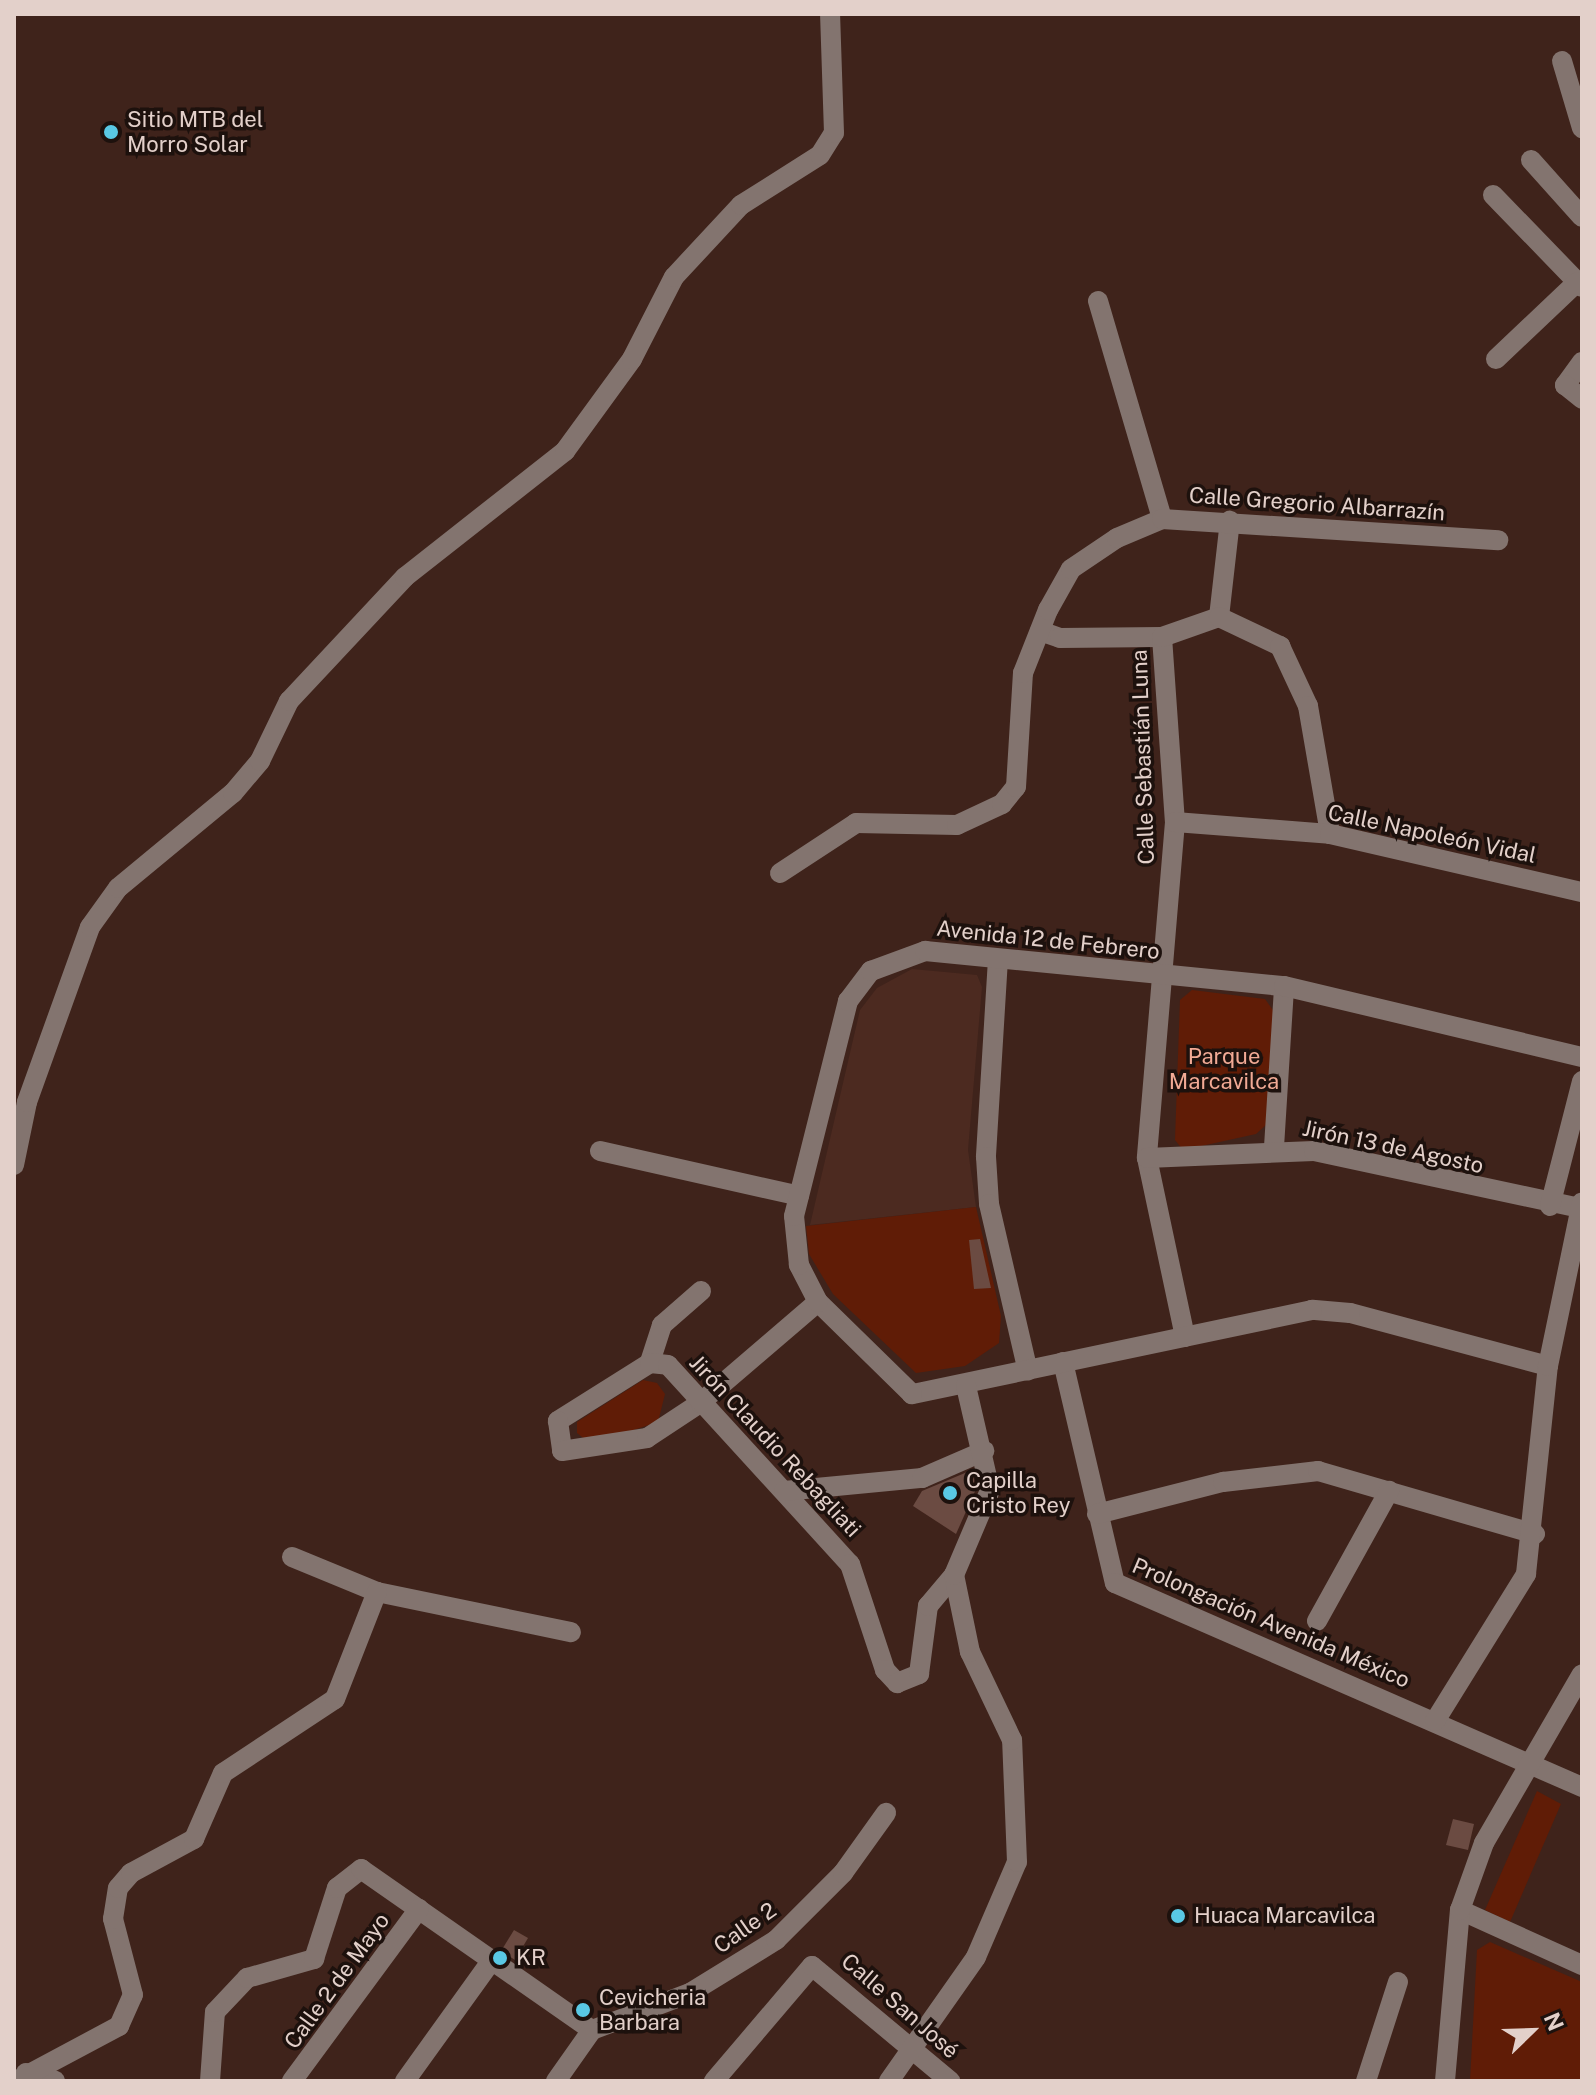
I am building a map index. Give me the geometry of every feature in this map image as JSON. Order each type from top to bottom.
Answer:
[{"type":"street","points":[[14,1165],[27,1102],[90,927],[118,888],[233,793],[260,761],[289,701],[405,577],[565,451],[632,359],[674,277],[741,205],[820,155],[834,133],[830,14]]},
{"type":"street","points":[[1562,61],[1582,128]]},
{"type":"street","points":[[1531,160],[1582,217]]},
{"type":"street","points":[[1493,195],[1580,285],[1496,359]]},
{"type":"street","points":[[1098,301],[1162,519]]},
{"type":"street","points":[[1582,362],[1565,385],[1582,399]]},
{"type":"street","name":"Calle Gregorio Albarrazín","points":[[780,873],[856,823],[957,825],[1002,804],[1021,766],[1023,673],[1071,569],[1162,519],[1498,540]]},
{"type":"street","points":[[1230,521],[1219,617],[1280,646],[1299,679],[1330,834]]},
{"type":"street","name":"Calle Sebastián Luna","points":[[1185,1337],[1147,1158],[1175,822],[1162,637],[1219,617]]},
{"type":"street","points":[[1040,631],[1060,638],[1162,637]]},
{"type":"street","name":"Calle Napoleón Vidal","points":[[1175,822],[1330,834],[1582,892]]},
{"type":"street","name":"Avenida 12 de Febrero","points":[[1548,1366],[1350,1313],[1312,1310],[1063,1362],[966,1386],[912,1394],[818,1302],[795,1243],[799,1196],[858,984],[891,958],[925,951],[1284,986],[1582,1057]]},
{"type":"street","points":[[998,959],[988,1188],[1028,1371]]},
{"type":"street","points":[[1274,1147],[1284,986]]},
{"type":"street","points":[[1550,1206],[1582,1081]]},
{"type":"street","name":"Jirón 13 de Agosto","points":[[1147,1158],[1274,1147],[1550,1206],[1581,1205]]},
{"type":"street","points":[[600,1151],[799,1196]]},
{"type":"street","points":[[1435,1721],[1526,1574],[1535,1534],[1548,1366],[1581,1205]]},
{"type":"street","points":[[701,1291],[662,1325],[650,1363],[558,1421],[562,1451],[629,1444],[700,1403],[818,1302]]},
{"type":"street","name":"Prolongación Avenida México","points":[[1063,1362],[1115,1583],[1136,1596],[1435,1721],[1582,1787]]},
{"type":"street","name":"Jirón Claudio Rebagliati","points":[[650,1363],[668,1365],[850,1564],[888,1676],[902,1685],[919,1674],[928,1606],[954,1575]]},
{"type":"street","points":[[889,2081],[976,1957],[1017,1862],[1012,1740],[970,1652],[954,1575],[990,1490],[984,1451],[966,1386]]},
{"type":"street","points":[[784,1491],[922,1478],[984,1451]]},
{"type":"street","points":[[1097,1514],[1283,1473],[1318,1471],[1535,1534]]},
{"type":"street","points":[[1317,1621],[1389,1491]]},
{"type":"street","points":[[292,1557],[377,1592],[571,1632]]},
{"type":"street","points":[[21,2077],[119,2026],[133,1995],[113,1919],[118,1888],[131,1873],[194,1839],[223,1773],[335,1699],[377,1592]]},
{"type":"street","points":[[1445,2081],[1460,1910],[1527,1763],[1582,1674]]},
{"type":"street","name":"Calle 2","points":[[592,2030],[690,1993],[776,1940],[843,1873],[886,1813]]},
{"type":"street","points":[[210,2081],[215,2012],[247,1978],[314,1959],[347,1876],[361,1869],[378,1875],[489,1964],[592,2030],[556,2081]]},
{"type":"street","name":"Calle 2 de Mayo","points":[[292,2081],[419,1909]]},
{"type":"street","points":[[1460,1910],[1582,1965]]},
{"type":"street","points":[[405,2081],[489,1964]]},
{"type":"street","name":"Calle San José","points":[[714,2081],[805,1968],[819,1968],[950,2081]]},
{"type":"street","points":[[1366,2081],[1398,1982]]},
{"type":"street","points":[[21,2077],[55,2081]]},
{"type":"shaded area","points":[[912,969],[977,975],[982,987],[968,1150],[976,1207],[810,1225],[860,1010],[877,988]]},
{"type":"green space","name":"Parque Marcavilca","points":[[1192,990],[1265,999],[1275,1013],[1267,1124],[1256,1134],[1183,1150],[1175,1140],[1180,1000]]},
{"type":"green space","points":[[976,1207],[1001,1316],[999,1343],[965,1366],[916,1373],[833,1294],[809,1254],[806,1226]]},
{"type":"green space","points":[[643,1380],[657,1383],[665,1394],[658,1422],[591,1444],[577,1433],[577,1422]]},
{"type":"green space","points":[[1537,1791],[1561,1804],[1510,1922],[1485,1910]]},
{"type":"green space","points":[[1490,1942],[1582,1982],[1582,2081],[1470,2081],[1477,1950]]},
{"type":"building","points":[[980,1239],[991,1288],[974,1289],[969,1240]]},
{"type":"building","name":"Capilla Cristo Rey","points":[[972,1470],[976,1489],[956,1534],[913,1506],[922,1491]]},
{"type":"building","points":[[1453,1819],[1474,1824],[1468,1850],[1446,1845]]},
{"type":"building","points":[[514,1930],[528,1938],[515,1960],[501,1951]]},
{"type":"place","name":"Sitio MTB del Morro Solar","points":[[111,132]]},
{"type":"place","name":"Capilla Cristo Rey","points":[[950,1493]]},
{"type":"place","name":"Huaca Marcavilca","points":[[1178,1916]]},
{"type":"place","name":"KR","points":[[500,1958]]},
{"type":"place","name":"Cevicheria Barbara","points":[[583,2010]]}]
